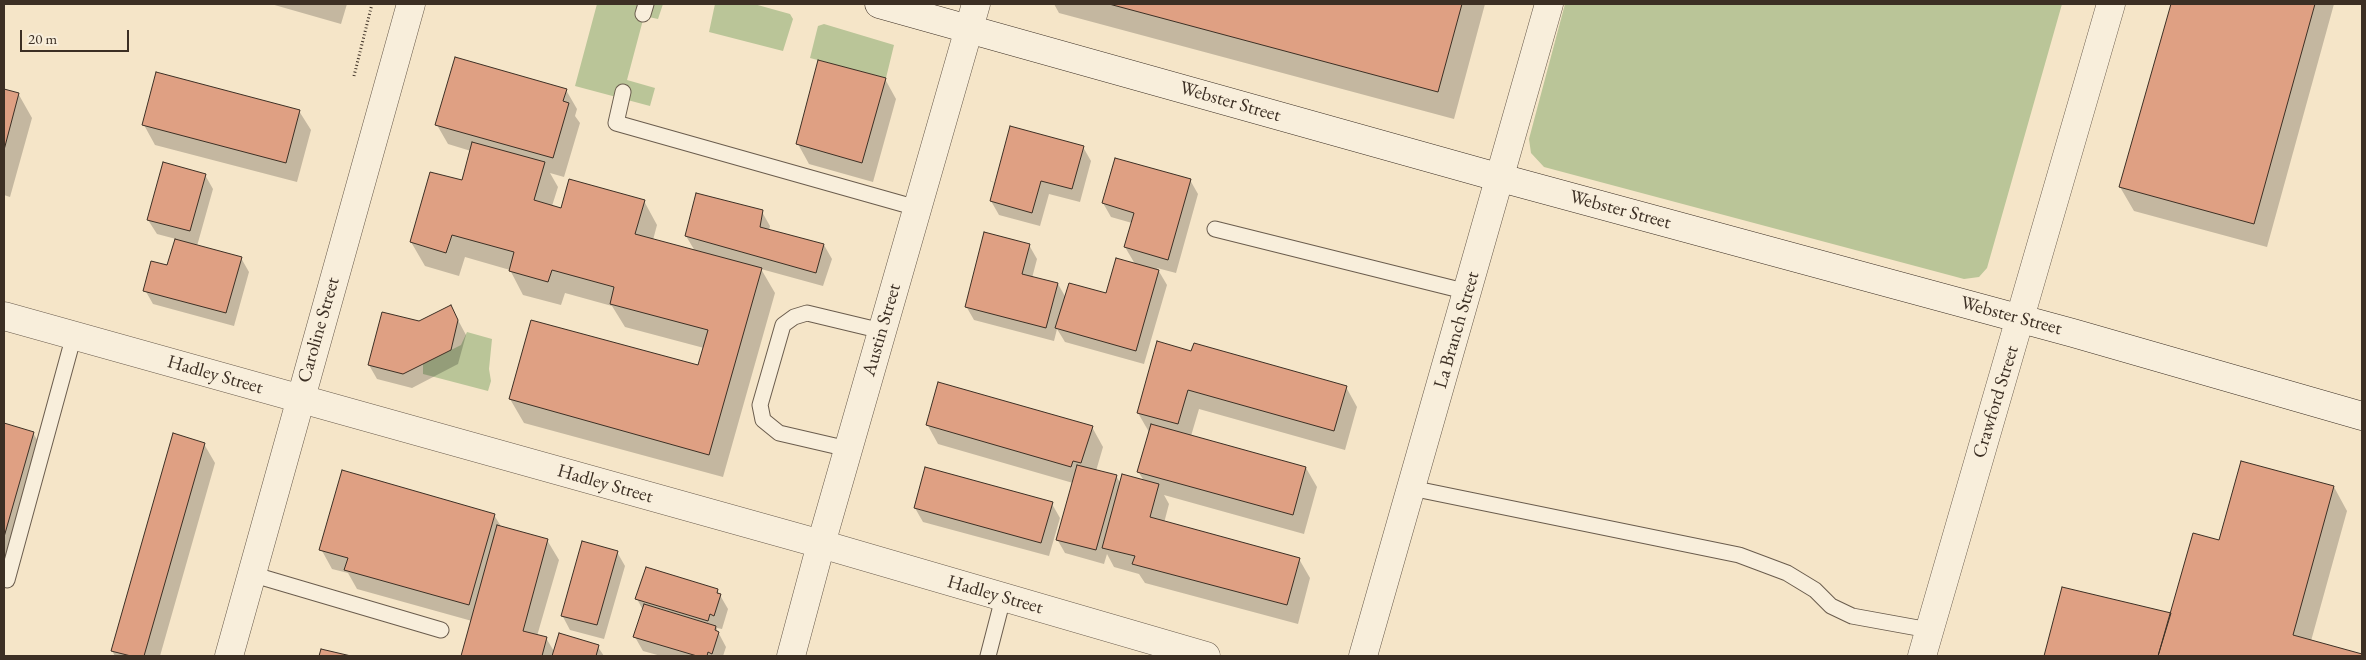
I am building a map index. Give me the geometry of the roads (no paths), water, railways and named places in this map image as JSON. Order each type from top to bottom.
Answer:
[{"type":"street","name":"Caroline Street","points":[[228,656],[411,4]]},
{"type":"street","name":"Webster Street","points":[[879,4],[2362,416]]},
{"type":"street","name":"Austin Street","points":[[791,656],[821,544],[976,4]]},
{"type":"street","name":"La Branch Street","points":[[1363,656],[1550,4]]},
{"type":"street","name":"Crawford Street","points":[[1922,656],[2021,320],[2111,4]]},
{"type":"street","name":"Hadley Street","points":[[4,316],[821,544],[1206,656]]},
{"type":"lane","points":[[623,92],[616,123],[917,208]]},
{"type":"lane","points":[[1215,228],[1468,292]]},
{"type":"lane","points":[[848,449],[779,433],[763,420],[760,406],[780,334],[783,325],[794,316],[807,313],[882,331]]},
{"type":"lane","points":[[4,579],[7,580],[74,335]]},
{"type":"lane","points":[[1411,488],[1739,555],[1787,573],[1815,590],[1831,606],[1852,616],[1929,630]]},
{"type":"lane","points":[[251,574],[441,630]]},
{"type":"lane","points":[[988,656],[1003,598]]}]
